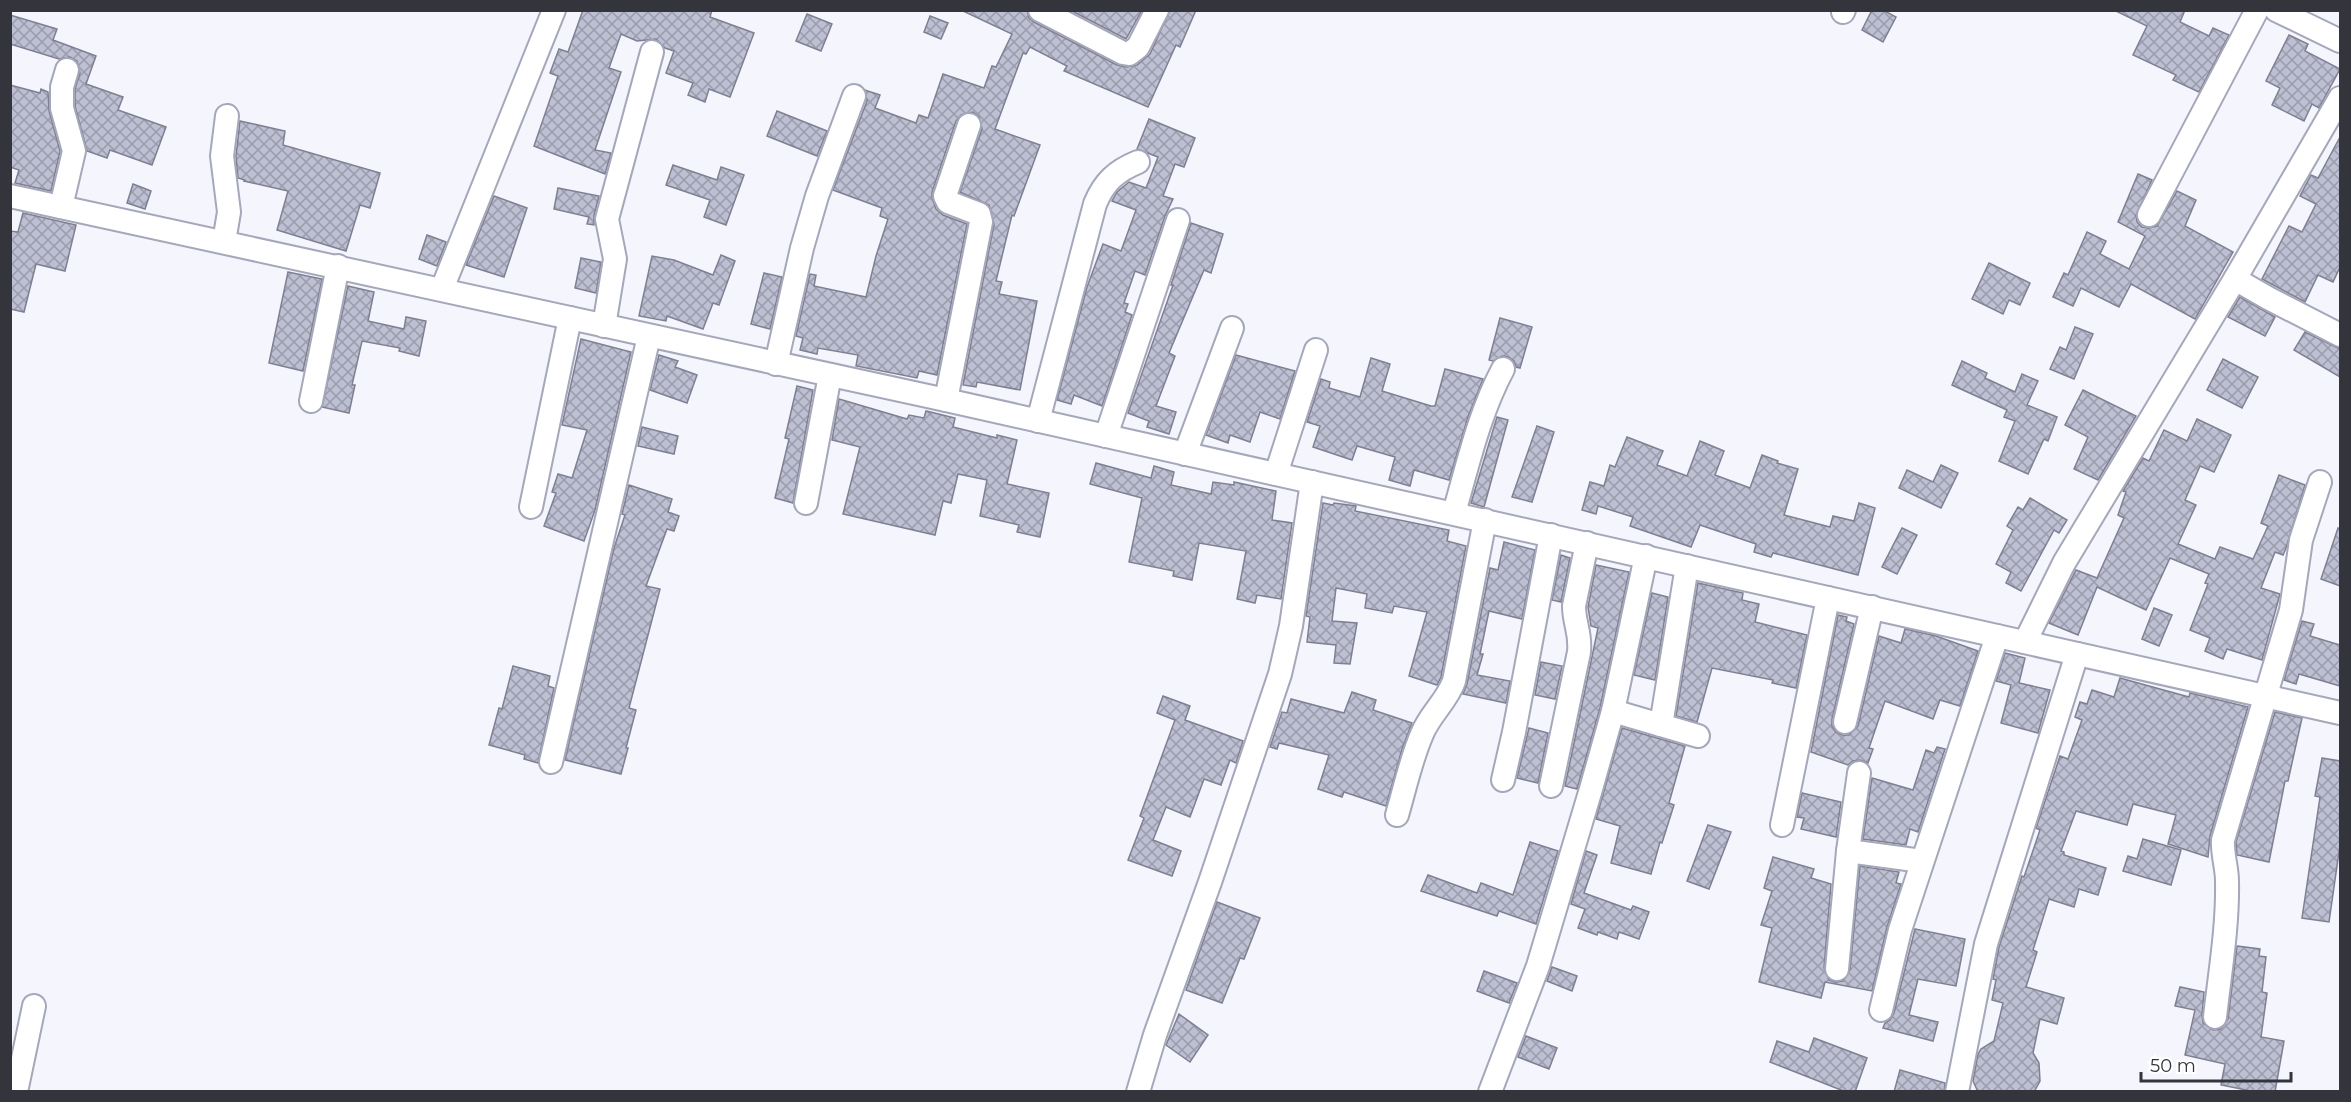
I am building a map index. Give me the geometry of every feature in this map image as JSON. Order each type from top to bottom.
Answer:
[{"type":"street","points":[[442,289],[554,10]]},
{"type":"street","points":[[1040,10],[1071,18],[1123,53],[1129,54],[1138,47],[1156,10]]},
{"type":"street","points":[[2148,215],[2257,10]]},
{"type":"street","points":[[2276,10],[2340,41]]},
{"type":"street","points":[[604,326],[615,259],[607,219],[652,52]]},
{"type":"street","points":[[61,207],[74,151],[62,108],[62,87],[67,70]]},
{"type":"street","points":[[776,364],[802,248],[817,196],[854,96]]},
{"type":"street","points":[[2025,642],[2064,563],[2235,279],[2340,98]]},
{"type":"street","points":[[224,242],[229,212],[222,156],[228,116]]},
{"type":"street","points":[[946,400],[981,222],[979,214],[948,202],[945,196],[969,125]]},
{"type":"street","points":[[1038,421],[1095,204],[1109,178],[1123,168],[1138,162]]},
{"type":"street","points":[[10,196],[946,400],[2340,712]]},
{"type":"street","points":[[1106,436],[1178,220]]},
{"type":"street","points":[[311,401],[338,267]]},
{"type":"street","points":[[2235,279],[2340,334]]},
{"type":"street","points":[[531,507],[570,318]]},
{"type":"street","points":[[1185,454],[1232,328]]},
{"type":"street","points":[[551,762],[649,336]]},
{"type":"street","points":[[1276,474],[1316,350]]},
{"type":"street","points":[[1454,513],[1479,424],[1490,393],[1503,369]]},
{"type":"street","points":[[807,503],[830,375]]},
{"type":"street","points":[[1138,1092],[1155,1035],[1210,882],[1280,674],[1294,606],[1312,482]]},
{"type":"street","points":[[2215,1017],[2226,906],[2227,879],[2222,853],[2223,840],[2291,610],[2301,540],[2320,482]]},
{"type":"street","points":[[1397,815],[1421,734],[1433,711],[1450,691],[1454,681],[1485,520]]},
{"type":"street","points":[[1503,780],[1551,535]]},
{"type":"street","points":[[1551,786],[1579,652],[1581,634],[1574,615],[1574,606],[1587,543]]},
{"type":"street","points":[[1490,1092],[1538,966],[1613,711],[1646,556]]},
{"type":"street","points":[[1661,725],[1687,566]]},
{"type":"street","points":[[1782,825],[1828,598]]},
{"type":"street","points":[[1845,722],[1872,608]]},
{"type":"street","points":[[1881,1010],[1900,930],[1997,636]]},
{"type":"street","points":[[1957,1092],[1986,944],[2078,654]]},
{"type":"street","points":[[1613,711],[1698,736]]},
{"type":"street","points":[[1837,969],[1848,851],[1859,773]]},
{"type":"street","points":[[1848,851],[1922,861]]},
{"type":"street","points":[[16,1092],[34,1006]]},
{"type":"building","points":[[583,10],[712,10],[710,17],[754,33],[730,97],[709,89],[705,102],[688,95],[693,83],[666,73],[674,51],[665,48],[656,39],[637,41],[621,34],[609,68],[621,72],[595,150],[611,153],[605,174],[534,146],[558,76],[550,73],[559,49],[568,52]]},
{"type":"building","points":[[961,10],[1027,10],[1029,18],[1034,22],[1117,65],[1127,67],[1137,65],[1150,54],[1170,10],[1196,10],[1180,47],[1176,45],[1148,107],[1064,71],[1067,66],[1030,47],[1026,54],[1023,53],[995,129],[1040,145],[1014,216],[1012,215],[996,281],[1002,282],[999,294],[1037,301],[1020,390],[977,382],[976,387],[963,385],[994,224],[989,205],[960,192],[982,129],[979,117],[973,112],[961,115],[956,121],[932,192],[936,209],[943,215],[967,224],[937,375],[919,371],[917,378],[856,366],[858,355],[818,348],[817,354],[800,350],[803,338],[796,336],[810,274],[816,275],[814,286],[866,297],[888,219],[880,216],[882,208],[833,190],[867,101],[865,90],[880,95],[875,108],[916,123],[919,115],[928,118],[943,74],[984,88],[992,66],[996,67],[1012,34]]},
{"type":"building","points":[[1070,10],[1142,10],[1126,39]]},
{"type":"building","points":[[1872,10],[1883,10],[1896,17],[1883,42],[1862,30]]},
{"type":"building","points":[[2114,10],[2185,10],[2180,22],[2209,36],[2213,28],[2229,35],[2199,92],[2173,80],[2176,75],[2133,55],[2147,26]]},
{"type":"building","points":[[807,14],[832,24],[821,51],[796,41]]},
{"type":"building","points":[[10,15],[57,29],[53,40],[96,56],[86,84],[123,97],[118,110],[166,127],[152,165],[110,150],[107,158],[87,151],[75,106],[75,89],[80,73],[77,61],[70,57],[59,59],[10,44]]},
{"type":"building","points":[[930,16],[948,23],[941,39],[924,32]]},
{"type":"building","points":[[2289,35],[2308,44],[2305,51],[2340,69],[2319,108],[2312,104],[2304,121],[2272,105],[2280,88],[2266,81]]},
{"type":"building","points":[[10,85],[40,93],[41,89],[48,92],[49,111],[60,151],[51,191],[15,183],[19,170],[10,167]]},
{"type":"building","points":[[777,111],[827,131],[817,156],[767,136]]},
{"type":"building","points":[[1149,119],[1195,138],[1184,167],[1175,164],[1163,196],[1173,199],[1145,275],[1135,271],[1124,303],[1128,304],[1125,312],[1132,315],[1102,406],[1074,395],[1071,404],[1057,400],[1087,287],[1103,244],[1121,251],[1136,210],[1112,201],[1117,192],[1129,182],[1146,188],[1158,157],[1137,149]]},
{"type":"building","points":[[240,121],[285,131],[283,145],[380,173],[370,208],[360,205],[346,251],[277,230],[288,191],[238,178],[236,156]]},
{"type":"building","points":[[2340,137],[2340,267],[2333,282],[2318,275],[2305,302],[2262,279],[2289,226],[2302,232],[2316,204],[2300,196],[2311,175],[2318,178]]},
{"type":"building","points":[[673,165],[717,180],[721,167],[744,175],[726,225],[704,217],[710,200],[666,185]]},
{"type":"building","points":[[2138,174],[2152,180],[2136,215],[2137,222],[2142,227],[2157,226],[2177,191],[2196,200],[2185,226],[2233,252],[2195,319],[2131,284],[2119,307],[2081,288],[2073,306],[2053,297],[2064,273],[2068,275],[2087,232],[2106,241],[2100,254],[2129,269],[2145,236],[2118,222]]},
{"type":"building","points":[[133,184],[151,191],[145,209],[127,203]]},
{"type":"building","points":[[558,188],[599,196],[594,225],[587,224],[589,217],[554,209]]},
{"type":"building","points":[[494,196],[527,208],[504,277],[466,265]]},
{"type":"building","points":[[23,213],[76,225],[65,271],[36,264],[24,312],[10,309],[10,231],[18,232]]},
{"type":"building","points":[[1191,223],[1223,234],[1211,273],[1204,270],[1169,353],[1175,356],[1156,406],[1176,412],[1169,434],[1147,427],[1149,421],[1128,413],[1173,285],[1171,285]]},
{"type":"building","points":[[427,235],[446,242],[437,266],[419,259]]},
{"type":"building","points":[[721,255],[735,261],[719,305],[713,303],[703,329],[667,316],[666,321],[639,316],[652,256],[674,260],[713,275]]},
{"type":"building","points":[[581,258],[601,262],[596,293],[575,288]]},
{"type":"building","points":[[1989,263],[2030,283],[2020,305],[2009,300],[2003,314],[1972,299]]},
{"type":"building","points":[[288,272],[322,279],[303,371],[269,363]]},
{"type":"building","points":[[764,273],[782,277],[770,329],[751,324]]},
{"type":"building","points":[[348,286],[374,292],[368,321],[404,329],[406,317],[426,321],[419,356],[399,351],[400,348],[362,341],[352,385],[355,385],[349,413],[322,407]]},
{"type":"building","points":[[2240,297],[2275,317],[2265,336],[2228,317]]},
{"type":"building","points":[[1500,318],[1532,327],[1520,368],[1516,367],[1514,361],[1508,357],[1502,356],[1493,361],[1489,360]]},
{"type":"building","points":[[2075,327],[2093,334],[2074,379],[2050,369],[2060,347],[2066,350]]},
{"type":"building","points":[[2305,332],[2340,349],[2340,377],[2294,350]]},
{"type":"building","points":[[581,339],[631,352],[595,510],[584,541],[544,526],[556,493],[552,492],[558,474],[572,478],[587,430],[562,425]]},
{"type":"building","points":[[659,355],[678,361],[675,367],[697,375],[687,403],[650,390]]},
{"type":"building","points":[[1236,355],[1295,371],[1280,419],[1260,412],[1250,442],[1230,435],[1228,443],[1206,435]]},
{"type":"building","points":[[1371,358],[1390,364],[1382,391],[1431,406],[1435,406],[1445,369],[1483,379],[1468,417],[1449,480],[1414,470],[1410,486],[1389,480],[1395,457],[1357,446],[1352,460],[1313,447],[1320,426],[1307,422],[1321,379],[1330,382],[1329,388],[1360,397]]},
{"type":"building","points":[[2223,359],[2258,377],[2242,408],[2207,390]]},
{"type":"building","points":[[1962,361],[1987,373],[1985,378],[2015,392],[2022,374],[2038,381],[2027,405],[2057,417],[2048,441],[2044,439],[2028,474],[1999,461],[2015,421],[2004,417],[2007,410],[1952,385]]},
{"type":"building","points":[[797,386],[813,390],[793,503],[775,498],[789,439],[785,438]]},
{"type":"building","points":[[2083,390],[2136,416],[2098,480],[2074,469],[2088,437],[2065,425]]},
{"type":"building","points":[[839,399],[907,419],[909,415],[924,418],[926,411],[955,418],[953,427],[997,438],[997,435],[1017,440],[1007,484],[1049,493],[1040,537],[1017,532],[1019,525],[980,516],[987,480],[958,474],[951,503],[943,501],[935,535],[843,514],[860,447],[832,440]]},
{"type":"building","points":[[1497,417],[1508,420],[1484,507],[1471,503]]},
{"type":"building","points":[[2197,419],[2231,435],[2214,472],[2200,466],[2185,500],[2196,505],[2178,544],[2215,559],[2220,547],[2253,559],[2268,526],[2261,523],[2279,475],[2305,485],[2286,548],[2283,555],[2275,552],[2261,588],[2280,594],[2262,660],[2227,649],[2223,659],[2205,651],[2210,638],[2190,630],[2208,584],[2205,583],[2209,574],[2170,558],[2146,610],[2097,587],[2078,635],[2049,623],[2076,570],[2097,578],[2124,518],[2118,515],[2126,492],[2123,491],[2143,458],[2149,461],[2164,430],[2187,441]]},
{"type":"building","points":[[1537,426],[1554,432],[1532,502],[1512,497]]},
{"type":"building","points":[[642,427],[678,436],[674,454],[638,446]]},
{"type":"building","points":[[1627,437],[1663,451],[1657,465],[1687,476],[1700,441],[1724,451],[1715,475],[1750,488],[1762,455],[1778,461],[1777,463],[1798,469],[1784,515],[1830,527],[1833,516],[1854,521],[1859,503],[1875,508],[1858,575],[1773,553],[1771,557],[1754,552],[1756,544],[1700,525],[1691,547],[1630,526],[1633,517],[1598,506],[1596,514],[1582,510],[1590,482],[1604,486],[1610,465],[1615,467]]},
{"type":"building","points":[[1096,463],[1151,478],[1154,466],[1174,472],[1171,485],[1211,494],[1213,482],[1234,485],[1234,482],[1276,491],[1272,520],[1292,523],[1281,599],[1257,595],[1255,603],[1237,599],[1246,551],[1199,543],[1192,580],[1173,576],[1174,571],[1129,562],[1142,498],[1090,484]]},
{"type":"building","points":[[1941,465],[1958,473],[1941,508],[1899,488],[1907,470],[1933,482]]},
{"type":"building","points":[[629,485],[672,499],[668,512],[679,516],[674,531],[667,529],[646,586],[660,589],[629,708],[636,710],[621,774],[565,760],[614,548],[625,515],[622,514]]},
{"type":"building","points":[[2030,498],[2067,520],[2059,533],[2054,530],[2021,591],[2006,583],[2011,572],[1996,564],[2013,530],[2007,526],[2018,507],[2023,510]]},
{"type":"building","points":[[1323,503],[1356,506],[1355,511],[1449,530],[1447,541],[1466,546],[1441,677],[1437,685],[1409,676],[1427,612],[1394,606],[1392,613],[1365,608],[1367,594],[1336,588],[1332,621],[1357,623],[1350,664],[1334,663],[1336,645],[1307,642],[1310,617],[1306,616]]},
{"type":"building","points":[[1902,528],[1917,535],[1897,574],[1882,567]]},
{"type":"building","points":[[2338,528],[2340,529],[2340,586],[2321,579]]},
{"type":"building","points":[[1504,542],[1535,550],[1522,619],[1489,611],[1480,654],[1483,654],[1477,675],[1510,681],[1506,703],[1463,694],[1467,684],[1490,568],[1498,570]]},
{"type":"building","points":[[1561,555],[1570,558],[1561,602],[1552,600]]},
{"type":"building","points":[[1596,565],[1629,572],[1600,708],[1577,789],[1565,786],[1598,628],[1591,626],[1588,607]]},
{"type":"building","points":[[1698,583],[1743,593],[1742,600],[1759,604],[1755,622],[1807,635],[1796,688],[1772,683],[1773,680],[1712,668],[1697,722],[1676,716]]},
{"type":"building","points":[[1652,593],[1668,597],[1655,680],[1634,675]]},
{"type":"building","points":[[2154,608],[2172,615],[2159,646],[2142,639]]},
{"type":"building","points":[[1838,615],[1847,617],[1846,621],[1854,624],[1832,719],[1832,726],[1836,732],[1849,735],[1858,726],[1879,636],[1901,643],[1905,629],[1936,636],[1978,651],[1960,706],[1940,700],[1933,719],[1885,701],[1869,748],[1873,749],[1868,763],[1860,760],[1848,765],[1811,752]]},
{"type":"building","points":[[2302,621],[2314,624],[2310,636],[2340,645],[2340,686],[2299,674],[2296,684],[2284,680]]},
{"type":"building","points":[[2005,653],[2025,658],[2019,683],[2050,690],[2038,733],[2001,723],[2011,685],[1996,681]]},
{"type":"building","points":[[1541,662],[1562,666],[1555,699],[1535,695]]},
{"type":"building","points":[[513,666],[550,676],[548,686],[554,688],[538,763],[524,759],[525,755],[489,745],[499,708],[502,709]]},
{"type":"building","points":[[2120,678],[2189,697],[2190,693],[2248,707],[2210,836],[2208,857],[2168,844],[2176,815],[2133,804],[2127,825],[2076,811],[2061,851],[2064,855],[2106,868],[2098,895],[2079,889],[2074,907],[2049,899],[2033,950],[2037,952],[2026,987],[2064,998],[2057,1024],[2040,1019],[2033,1053],[2039,1063],[2040,1081],[2034,1092],[1978,1092],[1973,1081],[1978,1054],[1981,1049],[1994,1041],[2003,1003],[1992,1000],[1999,947],[2040,830],[2036,828],[2060,756],[2068,759],[2082,720],[2075,717],[2080,702],[2087,704],[2092,690],[2114,697]]},
{"type":"building","points":[[1352,692],[1376,700],[1373,710],[1412,723],[1386,806],[1344,792],[1342,797],[1318,789],[1329,755],[1279,743],[1277,749],[1270,747],[1282,712],[1287,713],[1291,699],[1344,713]]},
{"type":"building","points":[[1163,696],[1190,706],[1185,720],[1243,741],[1236,763],[1230,760],[1221,785],[1204,779],[1190,817],[1166,807],[1153,840],[1181,851],[1172,876],[1128,860],[1144,818],[1140,816],[1175,720],[1157,713]]},
{"type":"building","points":[[2275,712],[2302,718],[2288,781],[2285,781],[2269,862],[2237,855],[2236,842]]},
{"type":"building","points":[[1529,728],[1548,733],[1538,783],[1517,778]]},
{"type":"building","points":[[1622,728],[1685,746],[1669,803],[1674,805],[1651,874],[1611,863],[1620,826],[1596,819]]},
{"type":"building","points":[[1937,747],[1945,749],[1918,832],[1910,829],[1906,845],[1863,839],[1872,778],[1913,790],[1926,750],[1934,753]]},
{"type":"building","points":[[2322,758],[2340,761],[2340,845],[2329,922],[2302,918],[2320,797],[2315,796]]},
{"type":"building","points":[[1802,793],[1841,802],[1836,837],[1801,829],[1804,818],[1797,817]]},
{"type":"building","points":[[1708,825],[1731,832],[1709,889],[1687,881]]},
{"type":"building","points":[[2143,839],[2181,850],[2171,885],[2123,871],[2128,856],[2137,859]]},
{"type":"building","points":[[1530,842],[1558,851],[1536,924],[1499,911],[1497,916],[1421,891],[1428,875],[1477,893],[1481,883],[1513,895]]},
{"type":"building","points":[[1586,851],[1597,855],[1584,893],[1631,910],[1633,906],[1649,912],[1639,939],[1619,932],[1617,939],[1578,928],[1585,909],[1571,904]]},
{"type":"building","points":[[1773,857],[1814,869],[1811,878],[1831,884],[1824,968],[1829,980],[1835,982],[1843,981],[1850,970],[1860,866],[1899,872],[1896,883],[1901,884],[1887,927],[1872,991],[1825,982],[1821,998],[1759,982],[1772,928],[1761,925],[1772,891],[1764,888]]},
{"type":"building","points":[[1217,902],[1260,918],[1244,959],[1240,958],[1222,1003],[1186,990]]},
{"type":"building","points":[[1915,929],[1965,939],[1956,986],[1918,979],[1909,1015],[1938,1022],[1933,1041],[1883,1028],[1894,1013]]},
{"type":"building","points":[[2237,946],[2260,949],[2259,956],[2266,957],[2262,992],[2267,993],[2261,1037],[2284,1041],[2275,1092],[2256,1092],[2221,1085],[2225,1064],[2185,1055],[2195,1010],[2175,1006],[2180,987],[2204,992],[2203,1023],[2213,1030],[2221,1029],[2228,1019]]},
{"type":"building","points":[[1552,967],[1577,976],[1572,991],[1547,981]]},
{"type":"building","points":[[1484,971],[1517,983],[1509,1003],[1477,991]]},
{"type":"building","points":[[1179,1014],[1208,1035],[1190,1062],[1166,1045]]},
{"type":"building","points":[[1526,1036],[1557,1048],[1549,1069],[1518,1057]]},
{"type":"building","points":[[1814,1038],[1867,1058],[1855,1092],[1846,1092],[1770,1062],[1777,1041],[1809,1052]]},
{"type":"building","points":[[1900,1070],[1945,1083],[1944,1092],[1894,1092]]}]
